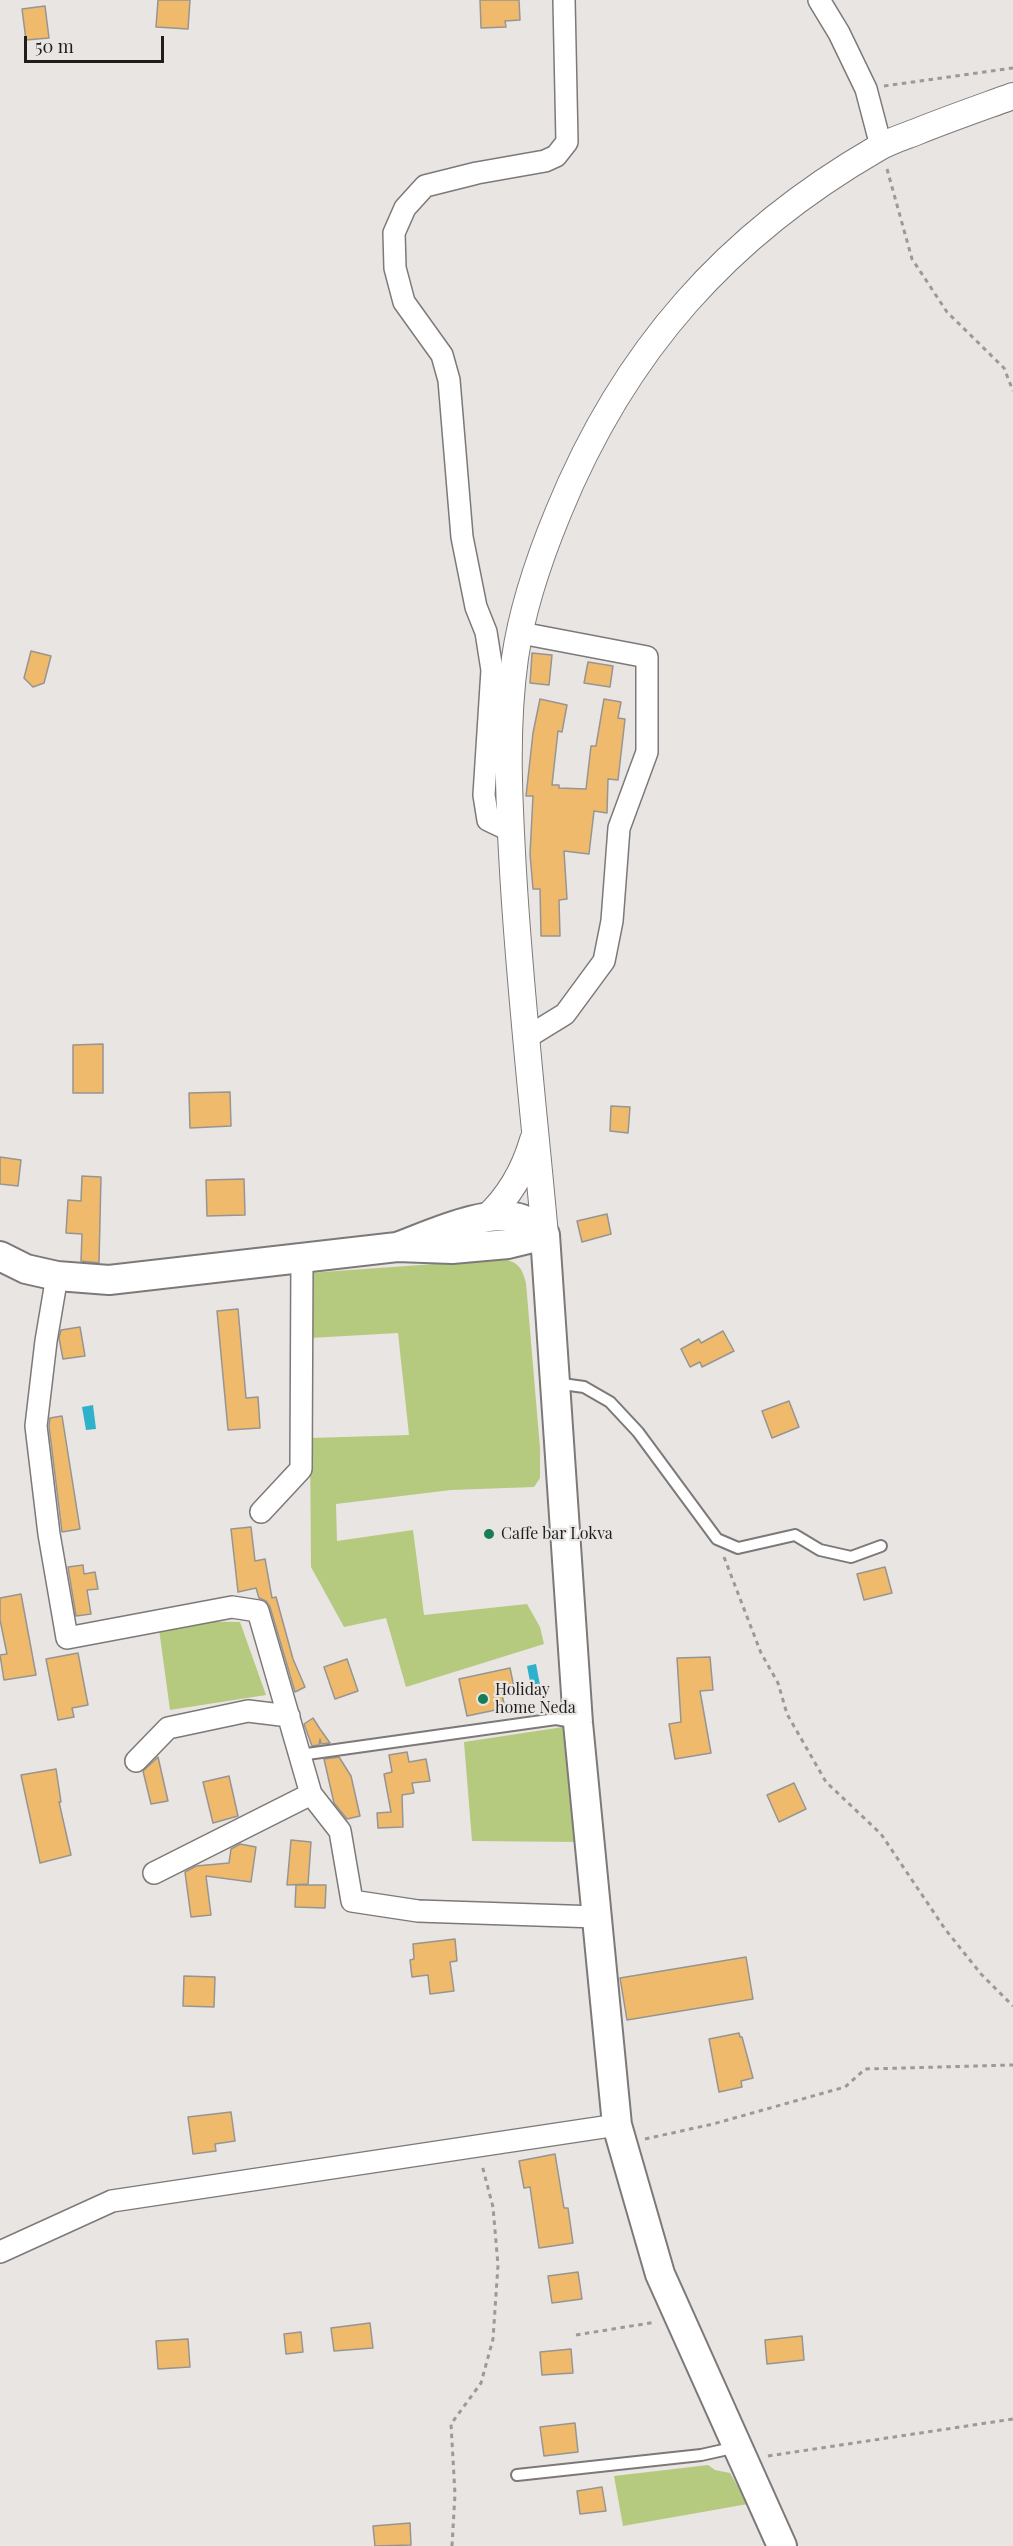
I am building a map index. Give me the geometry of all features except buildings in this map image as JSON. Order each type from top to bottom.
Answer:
[{"type":"main road","points":[[397,1247],[486,1218],[506,1215],[533,1224],[544,1235],[578,1723],[620,2134],[660,2274],[782,2546]]},
{"type":"main road","points":[[0,1256],[26,1269],[57,1276],[109,1280],[397,1247],[452,1249],[508,1244],[544,1235]]},
{"type":"street","points":[[511,831],[488,820],[484,795],[491,714],[492,670],[486,632],[476,607],[462,537],[449,380],[442,355],[404,302],[395,268],[394,233],[405,208],[425,186],[477,173],[546,161],[556,156],[567,142],[564,0]]},
{"type":"street","points":[[819,0],[839,33],[866,89],[881,146]]},
{"type":"street","points":[[544,1235],[536,1131],[517,951],[508,782],[515,657],[542,551],[569,484],[598,427],[633,368],[682,305],[733,253],[773,218],[881,146],[1013,96]]},
{"type":"street","points":[[521,633],[647,657],[647,752],[619,828],[612,921],[604,961],[565,1014],[526,1038]]},
{"type":"street","points":[[486,1218],[506,1198],[519,1179],[536,1131]]},
{"type":"street","points":[[261,1512],[301,1469],[302,1258]]},
{"type":"street","points":[[57,1276],[46,1341],[36,1426],[49,1534],[67,1638],[232,1607],[258,1611],[311,1794],[340,1831],[352,1902],[418,1911],[597,1917]]},
{"type":"street","points":[[136,1761],[168,1728],[248,1711],[289,1716]]},
{"type":"street","points":[[154,1873],[311,1794]]},
{"type":"street","points":[[0,2253],[112,2201],[477,2146],[620,2134]]},
{"type":"lane","points":[[555,1383],[584,1387],[610,1402],[638,1432],[717,1539],[738,1548],[795,1535],[819,1550],[851,1557],[881,1546]]},
{"type":"lane","points":[[300,1755],[556,1719],[578,1723]]},
{"type":"lane","points":[[517,2475],[701,2455],[742,2458]]},
{"type":"path","points":[[866,89],[1013,68]]},
{"type":"path","points":[[881,146],[912,259],[947,312],[1004,368],[1013,392]]},
{"type":"path","points":[[717,1539],[761,1653],[778,1683],[787,1714],[826,1782],[881,1834],[945,1929],[981,1974],[1013,2006]]},
{"type":"path","points":[[620,2134],[713,2124],[844,2087],[865,2069],[1013,2065]]},
{"type":"path","points":[[452,2546],[455,2494],[451,2424],[481,2384],[493,2339],[497,2276],[494,2207],[477,2146]]},
{"type":"path","points":[[576,2335],[660,2321],[678,2314]]},
{"type":"path","points":[[742,2458],[1013,2419]]},
{"type":"green space","points":[[504,1259],[519,1267],[526,1283],[540,1448],[540,1478],[534,1487],[451,1490],[336,1504],[337,1541],[413,1530],[424,1615],[527,1604],[540,1627],[544,1644],[406,1687],[386,1618],[344,1627],[311,1567],[310,1438],[409,1435],[398,1333],[310,1338],[309,1273]]},
{"type":"green space","points":[[190,1621],[240,1622],[266,1695],[170,1710],[159,1629]]},
{"type":"green space","points":[[563,1727],[571,1732],[578,1842],[472,1841],[464,1742]]},
{"type":"green space","points":[[708,2465],[715,2470],[730,2473],[748,2504],[623,2526],[614,2476]]},
{"type":"water","points":[[93,1405],[96,1429],[86,1430],[82,1407]]},
{"type":"water","points":[[536,1664],[541,1690],[532,1692],[527,1666]]},
{"type":"place","name":"Caffe bar Lokva","points":[[489,1534]]},
{"type":"place","name":"Holiday home Neda","points":[[483,1699]]}]
